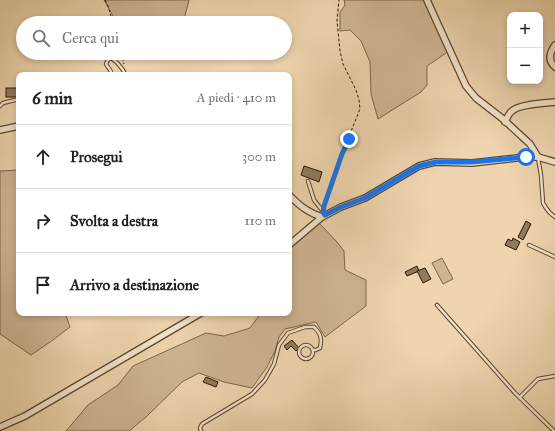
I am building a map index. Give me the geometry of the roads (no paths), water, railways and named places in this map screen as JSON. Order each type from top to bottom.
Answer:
[{"type":"street","points":[[427,0],[466,86],[476,98],[530,144],[538,157]]},
{"type":"street","points":[[555,45],[550,53],[550,60],[551,64],[555,67]]},
{"type":"street","points":[[506,122],[515,108],[555,102]]},
{"type":"street","points":[[0,130],[16,127]]},
{"type":"street","points":[[292,242],[323,215],[365,198],[410,170],[427,163],[472,162],[526,157],[538,157],[555,162]]},
{"type":"street","points":[[292,198],[302,208],[313,214],[323,215]]},
{"type":"street","points":[[0,426],[25,416],[196,316]]},
{"type":"lane","points":[[108,60],[106,64],[111,72]]},
{"type":"lane","points":[[114,60],[124,72]]},
{"type":"lane","points":[[0,106],[3,103],[16,100]]},
{"type":"lane","points":[[538,157],[543,203],[550,214],[555,217]]},
{"type":"lane","points":[[308,181],[314,200],[323,215]]},
{"type":"lane","points":[[529,245],[555,257]]},
{"type":"lane","points":[[436,305],[520,397],[554,431]]},
{"type":"lane","points":[[201,431],[200,428],[202,424],[252,394],[265,380],[274,364],[279,345],[288,333],[305,327],[314,327],[319,332],[321,340],[320,348],[313,350]]},
{"type":"lane","points":[[306,344],[313,350],[312,355],[308,358],[303,358],[299,355],[298,350],[301,346],[306,344]]},
{"type":"lane","points":[[520,397],[538,380],[555,376]]}]
